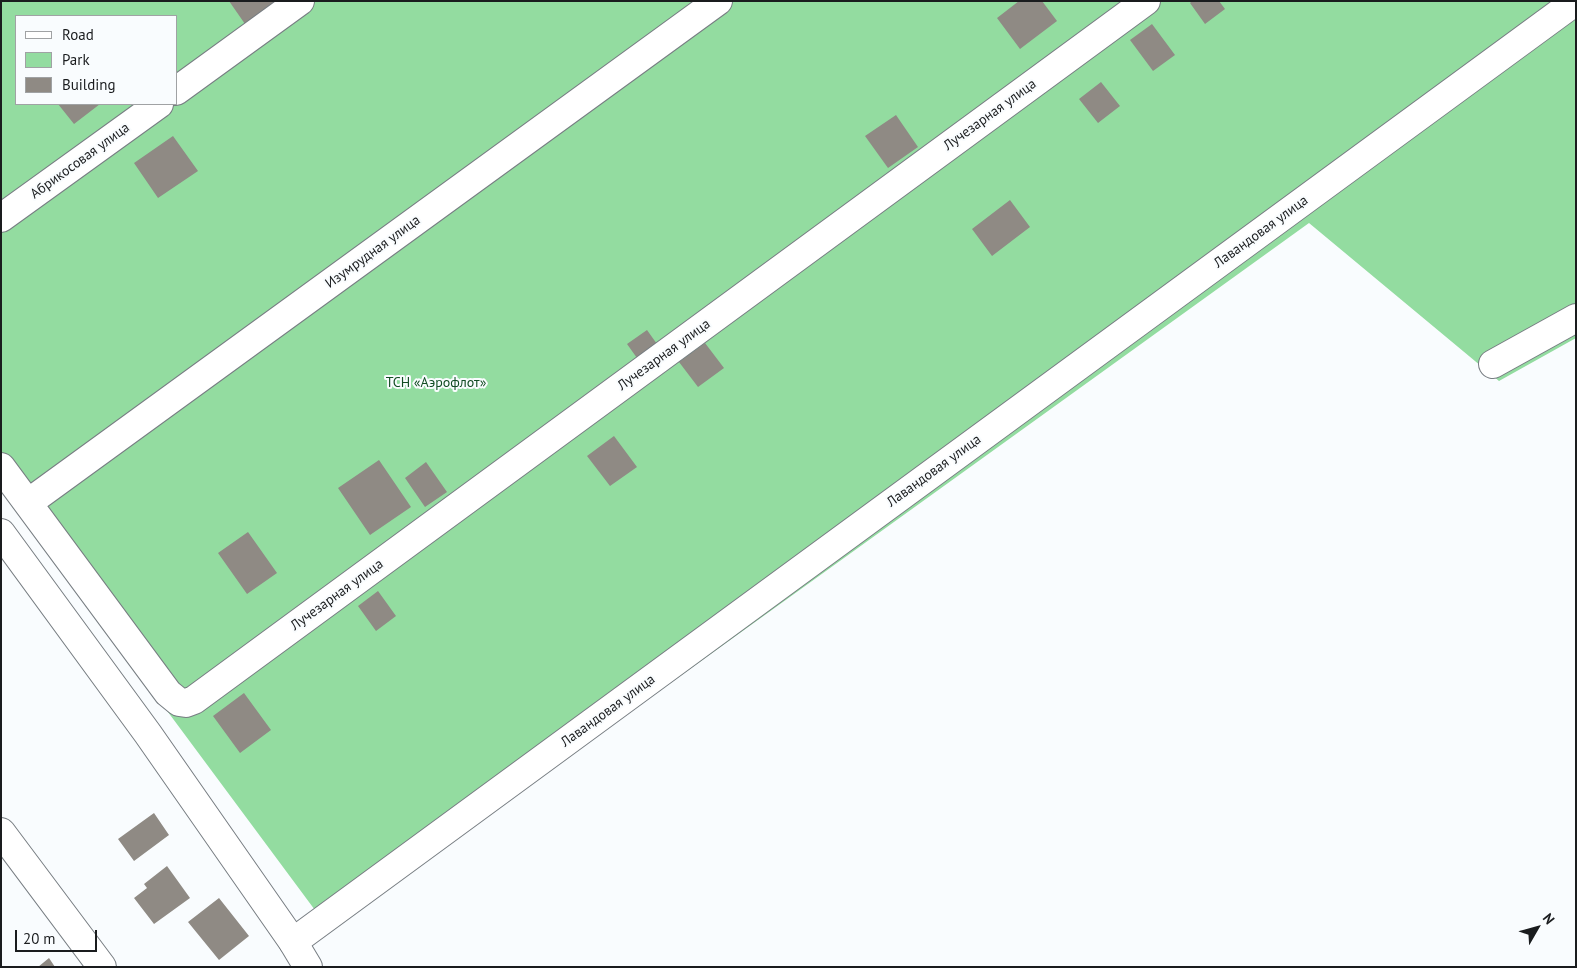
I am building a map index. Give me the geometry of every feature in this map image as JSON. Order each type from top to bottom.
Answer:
[{"type":"street","points":[[178,90],[300,1]]},
{"type":"street","name":"Изумрудная улица","points":[[28,503],[718,1]]},
{"type":"street","name":"Лучезарная улица","points":[[28,503],[168,693],[179,702],[186,703],[194,700],[1146,1]]},
{"type":"street","name":"Лавандовая улица","points":[[293,942],[1576,1]]},
{"type":"street","name":"Абрикосовая улица","points":[[1,218],[158,105]]},
{"type":"street","points":[[1493,364],[1576,318]]},
{"type":"street","points":[[1,466],[28,503]]},
{"type":"street","points":[[1,534],[148,734],[293,942],[308,967]]},
{"type":"street","points":[[1,832],[102,967]]},
{"type":"green space","name":"ТСН «Аэрофлот»","points":[[1,1],[1576,1],[1576,338],[1499,381],[1309,223],[329,929],[1,487]]},
{"type":"building","points":[[229,1],[277,1],[245,24]]},
{"type":"building","points":[[1019,1],[1042,1],[1057,21],[1020,49],[997,18]]},
{"type":"building","points":[[1192,1],[1219,1],[1225,9],[1205,24],[1190,3]]},
{"type":"building","points":[[1152,24],[1175,55],[1153,71],[1130,40]]},
{"type":"building","points":[[1101,82],[1120,106],[1098,123],[1079,99]]},
{"type":"building","points":[[59,105],[99,105],[74,124]]},
{"type":"building","points":[[896,115],[918,147],[888,168],[865,136]]},
{"type":"building","points":[[173,136],[198,171],[158,198],[134,163]]},
{"type":"building","points":[[1010,200],[1030,227],[992,256],[972,229]]},
{"type":"building","points":[[647,330],[657,344],[637,358],[627,344]]},
{"type":"building","points":[[705,343],[724,368],[698,387],[679,362]]},
{"type":"building","points":[[614,436],[637,467],[610,486],[587,456]]},
{"type":"building","points":[[379,460],[411,507],[370,535],[338,488]]},
{"type":"building","points":[[426,462],[447,492],[425,507],[405,478]]},
{"type":"building","points":[[248,532],[277,573],[247,594],[218,553]]},
{"type":"building","points":[[378,591],[396,616],[376,631],[358,606]]},
{"type":"building","points":[[244,693],[271,730],[240,753],[213,716]]},
{"type":"building","points":[[154,813],[169,835],[134,861],[118,839]]},
{"type":"building","points":[[167,866],[190,898],[154,924],[134,898],[147,888],[144,884]]},
{"type":"building","points":[[219,898],[249,936],[219,960],[188,922]]},
{"type":"building","points":[[49,958],[55,967],[38,967]]}]
